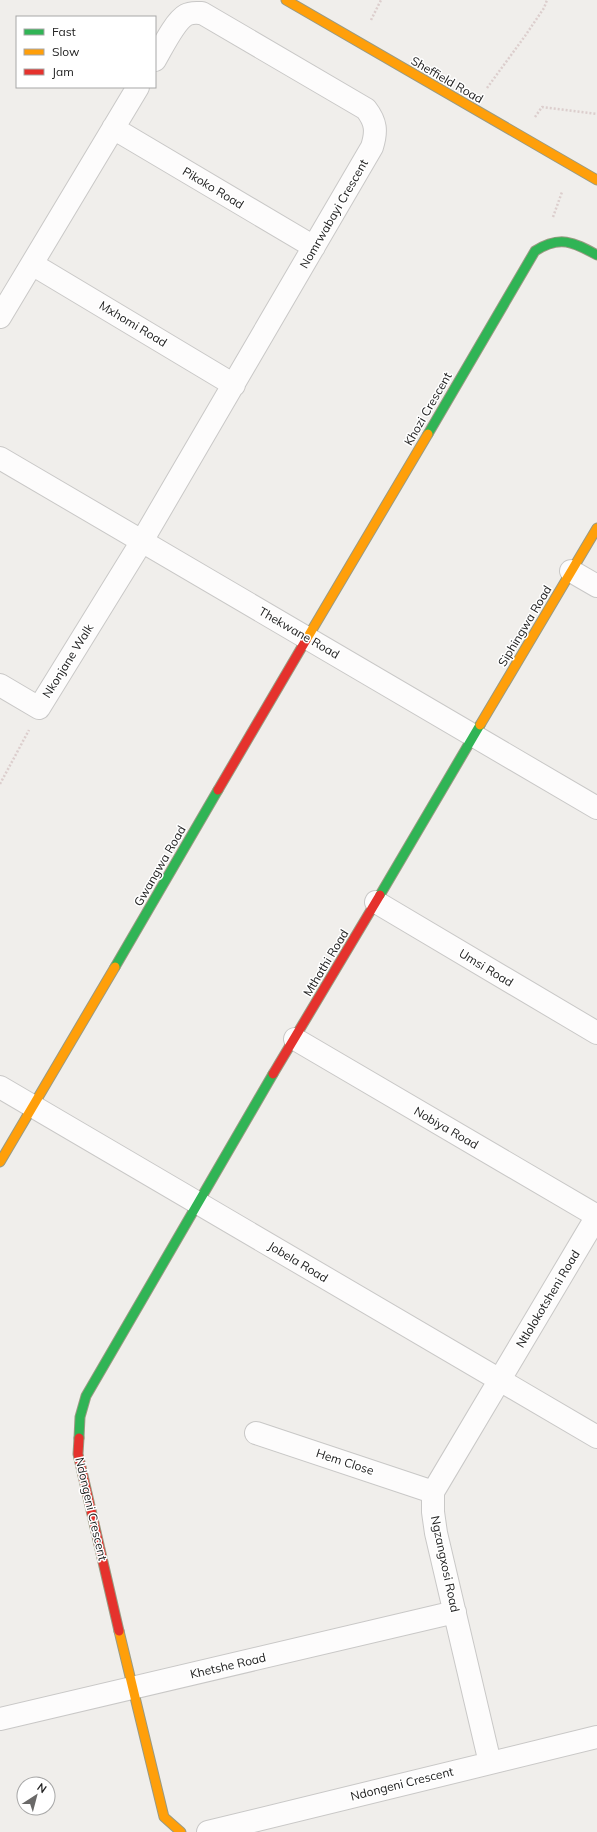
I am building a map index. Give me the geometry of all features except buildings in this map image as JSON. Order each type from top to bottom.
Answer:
[{"type":"street","name":"Sheffield Road","points":[[286,0],[597,180]]},
{"type":"street","name":"Nomrwabayi Crescent","points":[[142,541],[372,147],[376,127],[373,118],[366,109],[202,13],[186,15],[179,21],[156,58]]},
{"type":"street","points":[[0,317],[137,88]]},
{"type":"street","name":"Pikoko Road","points":[[113,128],[314,247]]},
{"type":"street","name":"Khozi Crescent","points":[[308,638],[535,251],[546,243],[557,240],[576,243],[597,255]]},
{"type":"street","name":"Mxhomi Road","points":[[32,264],[234,385]]},
{"type":"street","name":"Thekwane Road","points":[[0,458],[597,808]]},
{"type":"street","name":"Siphingwa Road","points":[[474,736],[597,528]]},
{"type":"street","name":"Nkonjane Walk","points":[[39,708],[142,541]]},
{"type":"street","points":[[571,571],[597,586]]},
{"type":"street","name":"Gwangwa Road","points":[[0,1162],[308,638]]},
{"type":"street","points":[[0,685],[39,708]]},
{"type":"street","name":"Mthathi Road","points":[[198,1203],[474,736]]},
{"type":"street","name":"Umsi Road","points":[[376,902],[597,1033]]},
{"type":"street","name":"Nobiya Road","points":[[295,1039],[597,1216]]},
{"type":"street","name":"Jobela Road","points":[[0,1087],[597,1437]]},
{"type":"street","name":"Ndongeni Crescent","points":[[181,1832],[170,1824],[164,1817],[132,1688],[78,1454],[80,1417],[86,1396],[198,1203]]},
{"type":"street","name":"Ntlolokotsheni Road","points":[[500,1381],[597,1216]]},
{"type":"street","points":[[433,1492],[500,1381]]},
{"type":"street","name":"Hem Close","points":[[256,1433],[433,1492]]},
{"type":"street","name":"Ngzangxosi Road","points":[[433,1492],[433,1512],[436,1532],[490,1763]]},
{"type":"street","name":"Khetshe Road","points":[[0,1719],[455,1612]]},
{"type":"street","name":"Ndongeni Crescent","points":[[208,1832],[597,1737]]},
{"type":"path","points":[[372,20],[381,0]]},
{"type":"path","points":[[486,88],[525,36],[544,8],[547,0]]},
{"type":"path","points":[[535,117],[542,107],[597,114]]},
{"type":"path","name":"Nkonjane Walk","points":[[0,784],[39,708]]},
{"type":"traffic: fast","points":[[428,434],[535,251],[552,243],[566,242],[597,255]]},
{"type":"traffic: fast","points":[[380,895],[480,725]]},
{"type":"traffic: fast","points":[[115,967],[218,790]]},
{"type":"traffic: fast","points":[[79,1438],[80,1417],[86,1396],[273,1074]]},
{"type":"traffic: slow","points":[[286,0],[597,180]]},
{"type":"traffic: slow","points":[[306,640],[428,434]]},
{"type":"traffic: slow","points":[[480,725],[597,528]]},
{"type":"traffic: slow","points":[[0,1162],[115,967]]},
{"type":"traffic: slow","points":[[119,1631],[164,1817],[181,1832]]},
{"type":"traffic: jam","points":[[218,790],[306,640]]},
{"type":"traffic: jam","points":[[273,1074],[380,895]]},
{"type":"traffic: jam","points":[[79,1438],[78,1454],[119,1631]]}]
